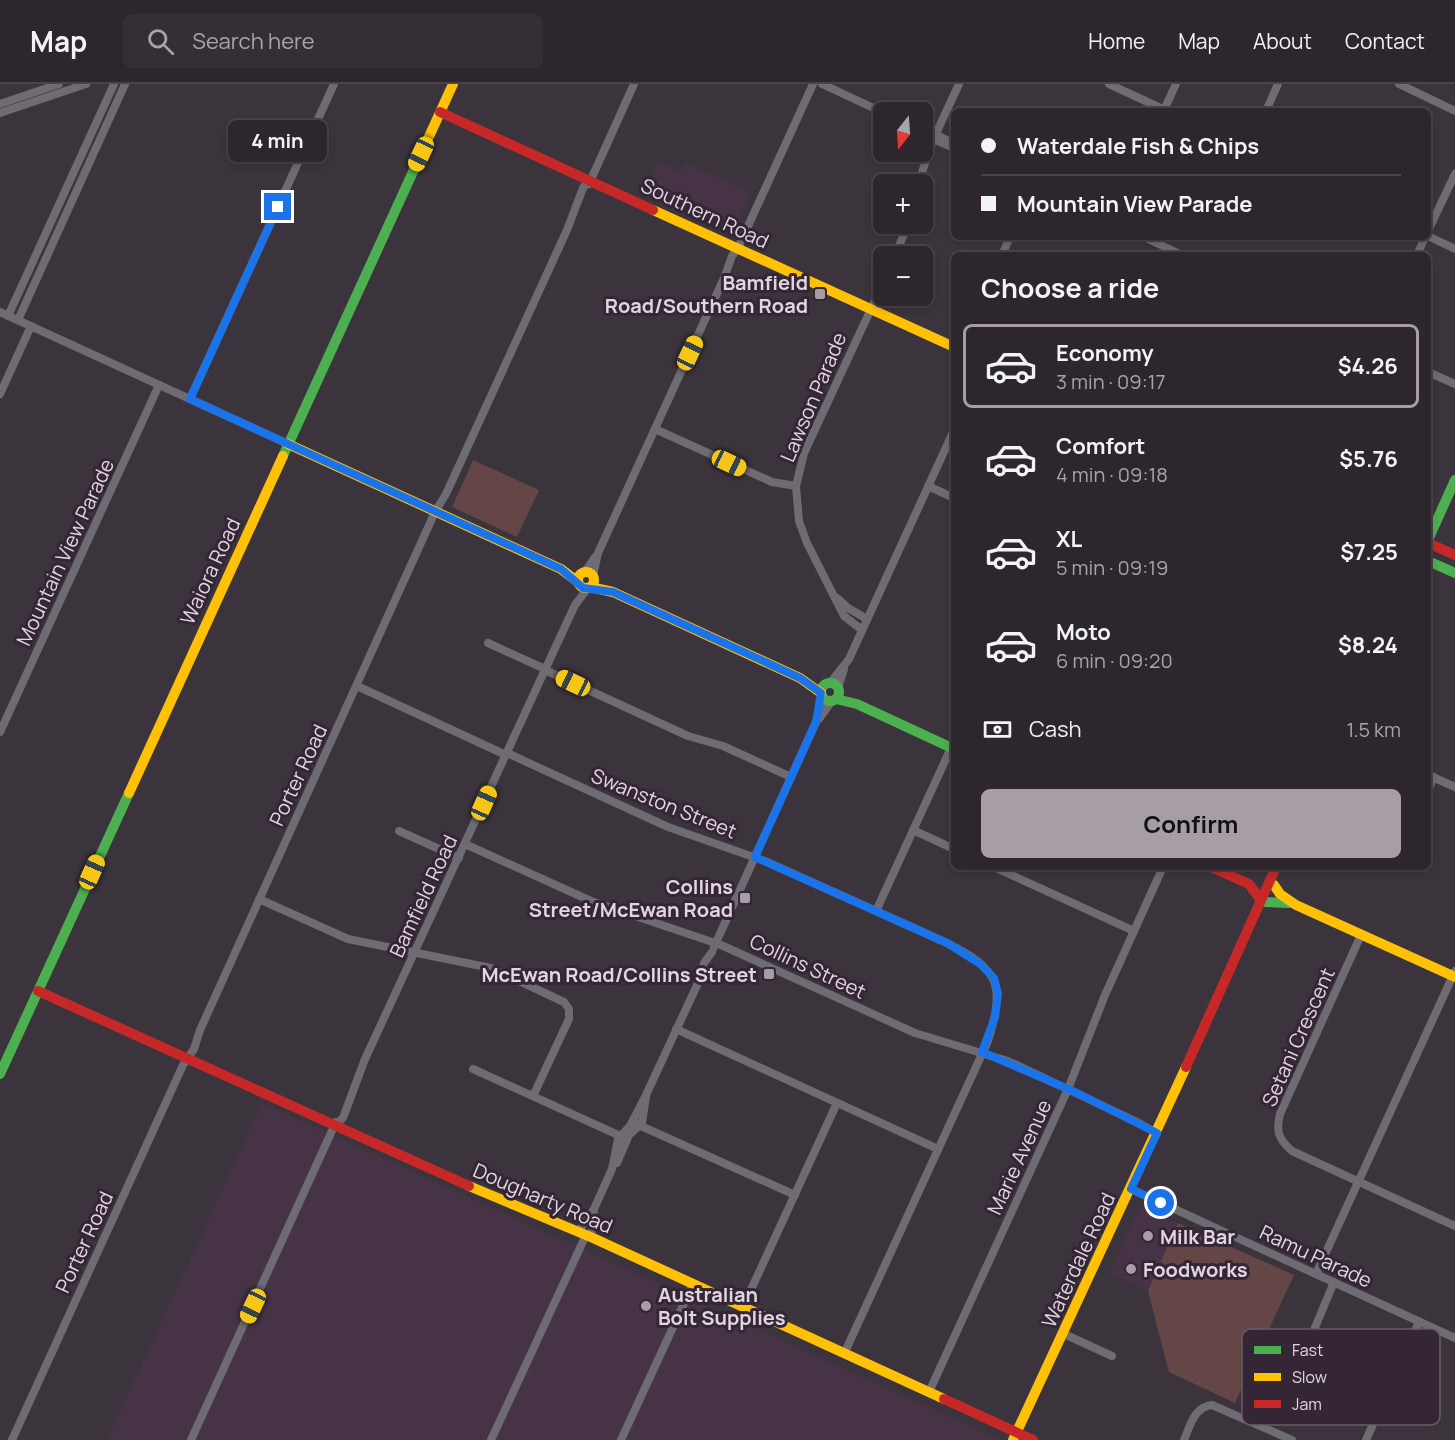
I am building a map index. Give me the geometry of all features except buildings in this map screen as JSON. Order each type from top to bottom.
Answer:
[{"type":"main road","name":"Waiora Road","points":[[0,1074],[453,84]]},
{"type":"main road","name":"Southern Road","points":[[440,112],[951,346]]},
{"type":"main road","points":[[288,444],[951,748]]},
{"type":"main road","points":[[1431,535],[1455,480]]},
{"type":"main road","points":[[1431,543],[1455,555]]},
{"type":"main road","points":[[1431,562],[1455,573]]},
{"type":"main road","points":[[1218,870],[1249,884],[1271,883],[1280,894],[1296,905],[1454,974]]},
{"type":"main road","name":"Waterdale Road","points":[[1014,1436],[1064,1334],[1277,870]]},
{"type":"main road","points":[[1249,884],[1263,901],[1296,905]]},
{"type":"main road","name":"Dougharty Road","points":[[38,991],[335,1126],[693,1284],[929,1392],[1014,1436],[1033,1440]]},
{"type":"street","points":[[0,104],[59,84]]},
{"type":"street","points":[[0,113],[86,84]]},
{"type":"street","points":[[8,316],[114,84]]},
{"type":"street","points":[[18,320],[125,84]]},
{"type":"street","points":[[190,399],[334,84]]},
{"type":"street","name":"Porter Road","points":[[12,1440],[186,1058],[188,1047],[200,1030],[578,205],[583,188],[589,180],[634,84]]},
{"type":"street","name":"Bamfield Road","points":[[191,1440],[724,278],[731,257],[738,248],[813,84]]},
{"type":"street","points":[[822,84],[873,108]]},
{"type":"street","points":[[921,174],[934,137],[958,84]]},
{"type":"street","points":[[1109,84],[1121,86],[1161,108]]},
{"type":"street","points":[[1166,108],[1176,84]]},
{"type":"street","points":[[1267,108],[1278,84]]},
{"type":"street","points":[[1399,84],[1455,111]]},
{"type":"street","points":[[934,137],[951,145]]},
{"type":"street","points":[[1431,225],[1455,174]]},
{"type":"street","points":[[1431,238],[1455,249]]},
{"type":"street","points":[[1156,240],[1177,252]]},
{"type":"street","name":"Lawson Parade","points":[[862,630],[844,616],[802,531],[796,486],[804,453],[873,303]]},
{"type":"street","points":[[0,312],[288,444]]},
{"type":"street","points":[[0,394],[31,326]]},
{"type":"street","points":[[1431,373],[1455,384]]},
{"type":"street","name":"Mountain View Parade","points":[[0,732],[159,385]]},
{"type":"street","points":[[655,429],[772,482],[796,486]]},
{"type":"street","points":[[491,1440],[585,1235],[612,1169],[622,1154],[624,1138],[636,1123],[646,1095],[699,981],[704,963],[712,952],[816,722],[862,630],[951,436]]},
{"type":"street","points":[[928,486],[951,497]]},
{"type":"street","name":"Lawson Parade","points":[[835,596],[848,608],[867,619]]},
{"type":"street","points":[[488,643],[688,736],[723,746],[791,777]]},
{"type":"street","name":"Swanston Street","points":[[357,686],[668,827],[755,857],[876,911],[966,953],[994,978],[998,994],[997,1010],[982,1052],[844,1354]]},
{"type":"street","points":[[876,911],[951,750]]},
{"type":"street","points":[[1431,776],[1455,787]]},
{"type":"street","points":[[913,830],[951,848]]},
{"type":"street","points":[[399,831],[459,858]]},
{"type":"street","name":"Collins Street","points":[[465,843],[591,901],[716,943],[907,1029],[982,1052],[1158,1131]]},
{"type":"street","points":[[1001,870],[1134,931]]},
{"type":"street","name":"Marie Avenue","points":[[929,1392],[1068,1089],[1105,995],[1162,870]]},
{"type":"street","points":[[259,899],[342,937],[415,954],[492,968],[555,997],[567,1005],[569,1019],[533,1096]]},
{"type":"street","name":"Setani Crescent","points":[[1361,934],[1280,1114],[1277,1127],[1280,1141],[1292,1151],[1455,1225]]},
{"type":"street","points":[[1316,1274],[1454,974]]},
{"type":"street","points":[[676,1029],[938,1149]]},
{"type":"street","points":[[473,1069],[624,1138]]},
{"type":"street","points":[[743,1307],[837,1103]]},
{"type":"street","points":[[636,1123],[795,1195]]},
{"type":"street","name":"Ramu Parade","points":[[1131,1189],[1435,1329]]},
{"type":"street","points":[[585,1235],[594,1209]]},
{"type":"street","points":[[1314,1329],[1334,1282]]},
{"type":"street","points":[[621,1440],[693,1284]]},
{"type":"street","points":[[1416,1329],[1419,1322]]},
{"type":"street","name":"Ramu Parade","points":[[1440,1331],[1455,1338]]},
{"type":"street","points":[[1064,1334],[1112,1356]]},
{"type":"street","points":[[1184,1440],[1197,1413],[1204,1407],[1212,1405],[1242,1418]]},
{"type":"street","points":[[1258,1425],[1292,1440]]},
{"type":"street","points":[[1366,1440],[1373,1425]]},
{"type":"shaded area","points":[[659,162],[681,172],[685,163],[751,192],[733,230],[729,232],[644,193]]},
{"type":"shaded area","points":[[473,460],[539,490],[517,537],[452,507]]},
{"type":"shaded area","points":[[262,1103],[1000,1440],[107,1440]]},
{"type":"shaded area","points":[[1141,1206],[1178,1223],[1148,1291],[1110,1273]]},
{"type":"shaded area","points":[[1178,1223],[1294,1275],[1269,1329],[1242,1329],[1242,1388],[1235,1403],[1169,1372],[1148,1291]]},
{"type":"traffic: fast","points":[[283,456],[417,163]]},
{"type":"traffic: fast","points":[[1431,533],[1455,480]]},
{"type":"traffic: fast","points":[[1431,562],[1455,573]]},
{"type":"traffic: fast","points":[[830,683],[836,686],[839,692],[836,698],[830,701],[824,698],[821,692],[824,686],[830,683]]},
{"type":"traffic: fast","points":[[836,699],[857,704],[951,748]]},
{"type":"traffic: fast","points":[[0,1074],[129,793]]},
{"type":"traffic: fast","points":[[1266,902],[1290,903]]},
{"type":"traffic: slow","points":[[417,163],[453,84]]},
{"type":"traffic: slow","points":[[653,210],[951,346]]},
{"type":"traffic: slow","points":[[288,444],[561,569],[578,582]]},
{"type":"traffic: slow","points":[[129,793],[283,456]]},
{"type":"traffic: slow","points":[[586,572],[592,574],[594,580],[592,586],[586,588],[580,586],[578,580],[580,574],[586,572]]},
{"type":"traffic: slow","points":[[590,587],[613,592],[800,678],[821,693]]},
{"type":"traffic: slow","points":[[1274,885],[1280,894],[1296,905],[1455,977]]},
{"type":"traffic: slow","points":[[1013,1440],[1186,1067]]},
{"type":"traffic: slow","points":[[469,1186],[593,1238],[944,1399]]},
{"type":"traffic: jam","points":[[440,112],[653,210]]},
{"type":"traffic: jam","points":[[1431,544],[1455,555]]},
{"type":"traffic: jam","points":[[1218,870],[1249,884],[1260,899]]},
{"type":"traffic: jam","points":[[1186,1067],[1275,870]]},
{"type":"traffic: jam","points":[[38,991],[469,1186]]},
{"type":"traffic: jam","points":[[944,1399],[1033,1440]]},
{"type":"place","name":"Bamfield Road/Southern Road","points":[[820,294]]},
{"type":"place","name":"Collins Street/McEwan Road","points":[[745,898]]},
{"type":"place","name":"McEwan Road/Collins Street","points":[[769,974]]},
{"type":"place","name":"Milk Bar","points":[[1148,1236]]},
{"type":"place","name":"Foodworks","points":[[1131,1269]]},
{"type":"place","name":"Australian Bolt Supplies","points":[[646,1306]]},
{"type":"route","points":[[278,207],[190,399],[561,569],[583,588],[590,587],[613,592],[800,678],[821,693],[821,705],[816,722],[755,857],[947,943],[979,963],[994,978],[998,994],[995,1017],[982,1052],[1008,1061],[1136,1120],[1157,1133],[1131,1189],[1161,1203]]}]
